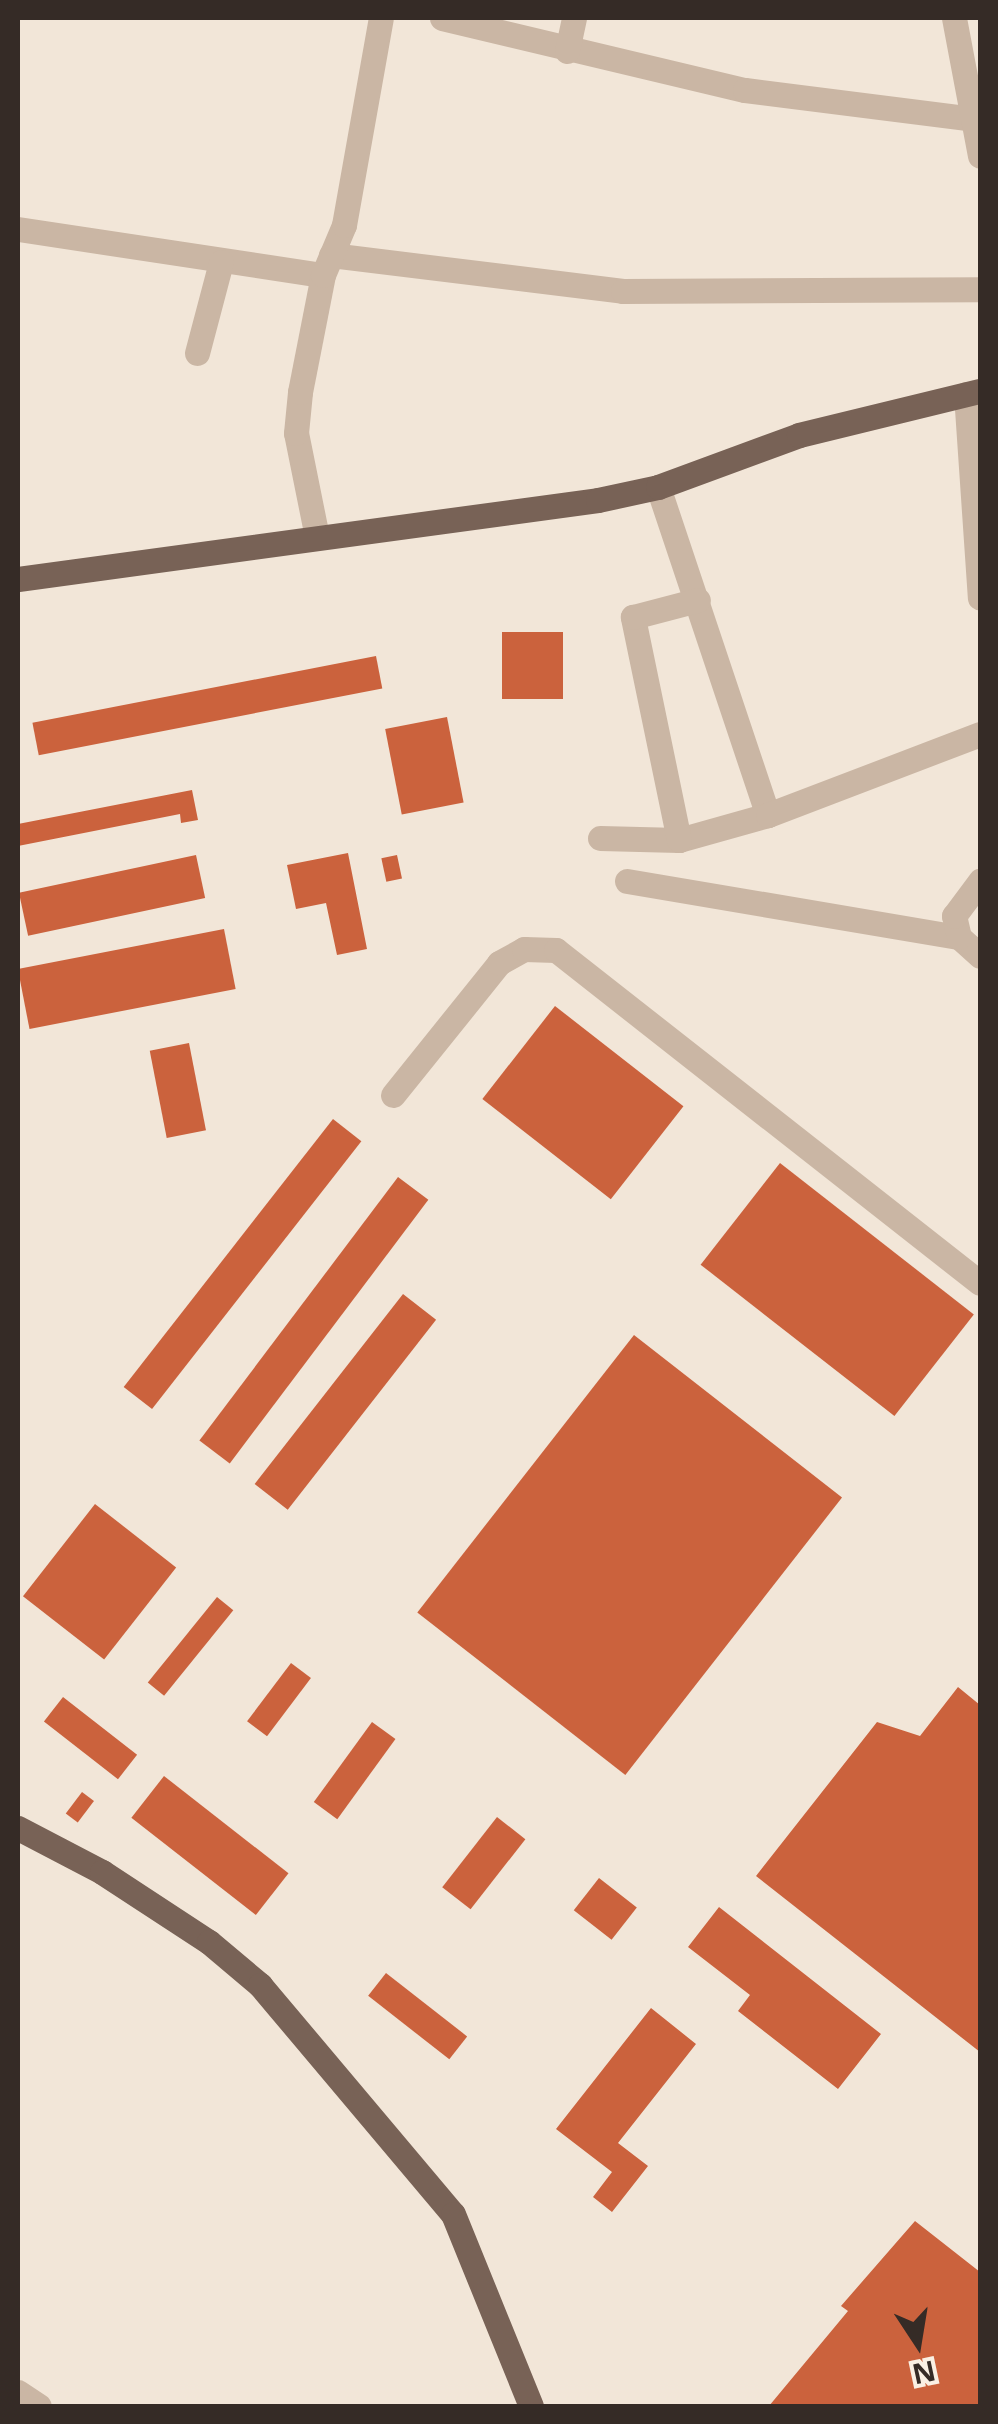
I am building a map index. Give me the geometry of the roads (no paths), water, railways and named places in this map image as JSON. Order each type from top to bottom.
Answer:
[{"type":"main road","points":[[18,579],[658,488],[799,436],[973,393]]},
{"type":"main road","points":[[18,1828],[133,1892],[209,1942],[260,1985],[453,2214],[531,2406]]},
{"type":"street","points":[[318,537],[296,433],[327,265],[344,226],[382,18]]},
{"type":"street","points":[[442,18],[567,51],[746,90],[975,119]]},
{"type":"street","points":[[567,51],[574,18]]},
{"type":"street","points":[[954,18],[980,156]]},
{"type":"street","points":[[18,229],[221,262],[327,265],[623,291],[980,289]]},
{"type":"street","points":[[196,352],[221,262]]},
{"type":"street","points":[[973,393],[980,598]]},
{"type":"street","points":[[658,488],[768,815]]},
{"type":"street","points":[[679,840],[633,617],[698,600]]},
{"type":"street","points":[[600,838],[679,840],[768,815],[980,734]]},
{"type":"street","points":[[627,881],[958,937],[980,956]]},
{"type":"street","points":[[958,937],[954,916],[980,881]]},
{"type":"street","points":[[394,1095],[499,964],[524,949],[556,950],[980,1283]]},
{"type":"street","points":[[18,2392],[39,2406]]}]
